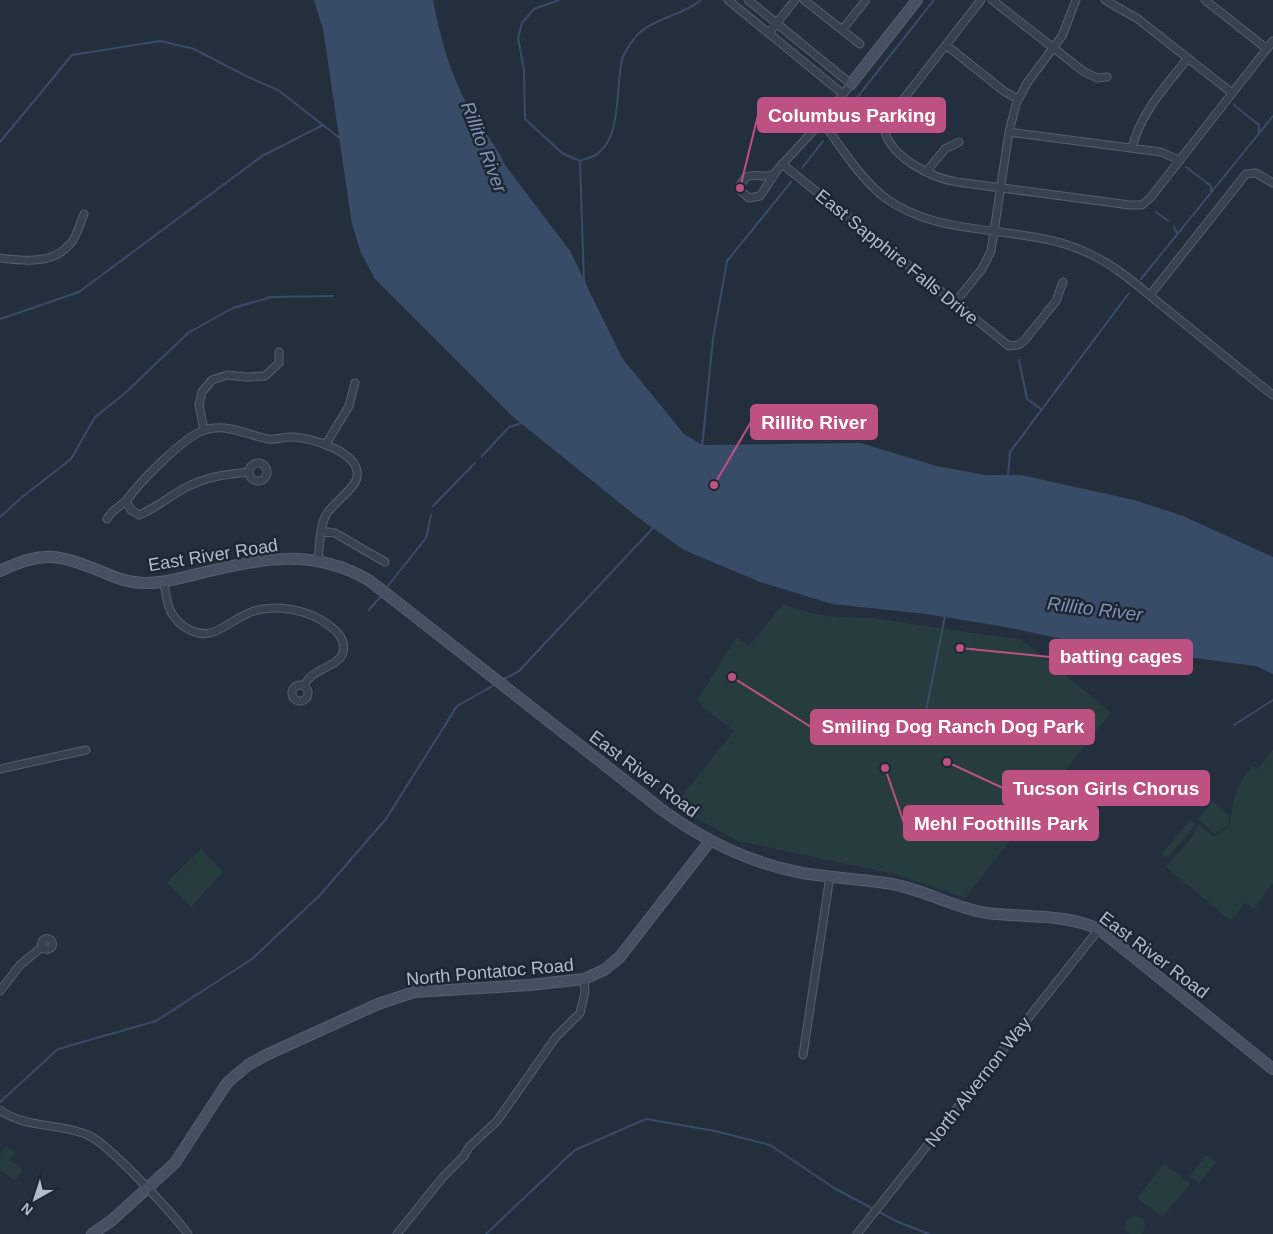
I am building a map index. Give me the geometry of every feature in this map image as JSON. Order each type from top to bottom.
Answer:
[{"type":"street","points":[[728,0],[843,94]]},
{"type":"street","points":[[748,0],[851,84]]},
{"type":"street","points":[[769,33],[795,0]]},
{"type":"street","points":[[804,0],[860,44]]},
{"type":"street","points":[[842,30],[866,0]]},
{"type":"street","points":[[774,174],[766,177],[752,175],[746,177],[740,185],[741,191],[749,198],[758,198],[782,164],[822,121],[917,0]]},
{"type":"street","points":[[981,0],[888,119],[884,128],[888,138],[903,156],[926,172],[951,181],[1142,205],[1151,197],[1273,42]]},
{"type":"street","points":[[992,0],[1087,74],[1097,78],[1107,77]]},
{"type":"street","points":[[954,304],[986,263],[995,230],[1009,132],[1018,99],[1069,23],[1076,0]]},
{"type":"street","points":[[1105,0],[1132,14],[1232,94]]},
{"type":"street","points":[[1206,0],[1267,49]]},
{"type":"street","points":[[946,45],[1005,92],[1018,99]]},
{"type":"street","points":[[1132,148],[1138,126],[1145,113],[1188,58]]},
{"type":"street","points":[[822,121],[865,177],[893,203],[930,220],[1044,238],[1079,249],[1115,268],[1273,395]]},
{"type":"street","points":[[1009,132],[1162,152],[1179,160]]},
{"type":"street","points":[[926,172],[945,149],[959,142]]},
{"type":"street","name":"East Sapphire Falls Drive","points":[[782,164],[1001,342],[1014,347],[1024,341],[1056,301],[1062,282]]},
{"type":"street","points":[[1150,295],[1243,177],[1253,172],[1273,183]]},
{"type":"street","points":[[0,258],[28,262],[59,254],[71,243],[84,214]]},
{"type":"street","points":[[204,430],[199,405],[202,392],[212,380],[227,375],[264,376],[272,372],[279,363],[279,352]]},
{"type":"street","points":[[326,444],[350,406],[355,383]]},
{"type":"street","points":[[107,519],[180,445],[204,430],[223,428],[269,439],[292,437],[326,444],[348,457],[355,467],[357,478],[354,485],[331,506],[324,518],[318,560]]},
{"type":"street","points":[[126,501],[132,510],[140,515],[157,508],[190,485],[218,475],[249,472]]},
{"type":"street","points":[[321,531],[335,533],[385,562]]},
{"type":"street","name":"East River Road","points":[[0,571],[24,560],[51,556],[69,559],[126,581],[164,582],[261,561],[299,558],[318,560],[344,567],[370,581],[661,809],[688,829],[710,841],[752,860],[802,873],[893,884],[986,912],[1079,921],[1099,930],[1273,1069]]},
{"type":"street","points":[[164,582],[171,612],[177,620],[193,632],[214,632],[253,611],[281,608],[305,613],[324,621],[339,634],[343,643],[343,653],[337,661],[311,674],[304,686]]},
{"type":"street","points":[[0,769],[86,750]]},
{"type":"street","name":"North Pontatoc Road","points":[[92,1234],[111,1221],[148,1190],[180,1159],[227,1083],[248,1065],[378,1004],[414,992],[480,986],[530,985],[584,979],[604,970],[619,958],[710,841]]},
{"type":"street","points":[[803,1055],[830,876]]},
{"type":"street","name":"North Alvernon Way","points":[[857,1234],[1099,930]]},
{"type":"street","points":[[0,991],[20,965],[42,947]]},
{"type":"street","points":[[397,1234],[443,1177],[464,1156],[469,1147],[497,1121],[556,1037],[580,1013],[585,992],[584,979]]},
{"type":"street","points":[[0,1110],[20,1120],[70,1129],[90,1135],[177,1219],[188,1234]]},
{"type":"green space","points":[[783,604],[824,615],[844,618],[865,617],[1022,640],[1111,712],[965,898],[894,874],[738,841],[674,806],[734,731],[701,706],[702,704],[697,700],[737,637],[749,646]]},
{"type":"green space","points":[[1273,750],[1273,883],[1254,909],[1245,903],[1231,921],[1166,867],[1193,836],[1199,824],[1214,837],[1230,825],[1236,793],[1242,779],[1253,766],[1258,769]]},
{"type":"green space","points":[[1213,801],[1229,815],[1229,825],[1215,834],[1198,819]]},
{"type":"green space","points":[[1190,820],[1195,825],[1168,858],[1162,854]]},
{"type":"green space","points":[[201,849],[223,872],[191,907],[167,882]]},
{"type":"green space","points":[[6,1146],[15,1152],[9,1159],[23,1170],[15,1180],[0,1170],[0,1154]]},
{"type":"green space","points":[[1206,1155],[1216,1162],[1199,1184],[1190,1176]]},
{"type":"green space","points":[[1164,1163],[1190,1184],[1162,1217],[1137,1198]]},
{"type":"green space","points":[[1135,1216],[1142,1219],[1145,1226],[1142,1233],[1135,1236],[1128,1233],[1125,1226],[1128,1219]]},
{"type":"water","points":[[314,0],[433,0],[446,54],[468,106],[497,149],[505,165],[570,251],[622,358],[684,434],[702,445],[861,443],[936,466],[986,475],[1021,475],[1134,500],[1183,516],[1273,557],[1273,674],[1256,666],[1086,644],[1000,626],[926,614],[832,604],[760,582],[684,550],[636,516],[512,416],[375,279],[361,253],[352,224],[323,29]]},
{"type":"waterway","points":[[559,0],[534,9],[522,23],[518,38],[524,70],[525,119],[562,153],[580,161],[594,156],[610,138],[614,126],[622,60],[633,40],[656,22],[693,6],[701,0]]},
{"type":"waterway","points":[[837,123],[934,0]]},
{"type":"waterway","points":[[0,142],[72,55],[160,41],[194,49],[278,90],[341,139]]},
{"type":"waterway","points":[[1234,105],[1259,125],[1259,133]]},
{"type":"waterway","points":[[848,109],[873,121]]},
{"type":"waterway","points":[[1141,279],[1273,116]]},
{"type":"waterway","points":[[0,319],[79,292],[262,156],[323,125]]},
{"type":"waterway","points":[[802,168],[823,141]]},
{"type":"waterway","points":[[580,161],[584,283]]},
{"type":"waterway","points":[[1186,167],[1211,186],[1211,193]]},
{"type":"waterway","points":[[702,447],[713,339],[727,261],[791,182]]},
{"type":"waterway","points":[[1156,212],[1168,221]]},
{"type":"waterway","points":[[1174,227],[1177,233]]},
{"type":"waterway","points":[[1008,476],[1010,452],[1129,293]]},
{"type":"waterway","points":[[0,517],[71,459],[95,417],[123,395],[188,333],[233,308],[271,297],[333,296]]},
{"type":"waterway","points":[[1019,360],[1027,399],[1041,409]]},
{"type":"waterway","points":[[482,456],[509,427],[522,423]]},
{"type":"waterway","points":[[433,506],[475,463]]},
{"type":"waterway","points":[[387,587],[426,538],[431,515]]},
{"type":"waterway","points":[[502,680],[519,671],[653,528]]},
{"type":"waterway","points":[[369,610],[381,596]]},
{"type":"waterway","points":[[901,735],[910,736],[922,731],[945,616]]},
{"type":"waterway","points":[[0,1102],[58,1049],[156,1021],[252,959],[320,895],[386,819],[457,706],[496,684]]},
{"type":"waterway","points":[[1234,725],[1273,700]]},
{"type":"waterway","points":[[486,1234],[575,1150],[646,1119],[715,1131],[770,1145],[834,1188],[898,1222],[929,1234]]},
{"type":"place","name":"Columbus Parking","points":[[740,188]]},
{"type":"place","name":"Rillito River","points":[[714,485]]},
{"type":"place","name":"batting cages","points":[[960,648]]},
{"type":"place","name":"Smiling Dog Ranch Dog Park","points":[[732,677]]},
{"type":"place","name":"Tucson Girls Chorus","points":[[947,762]]},
{"type":"place","name":"Mehl Foothills Park","points":[[885,768]]}]
